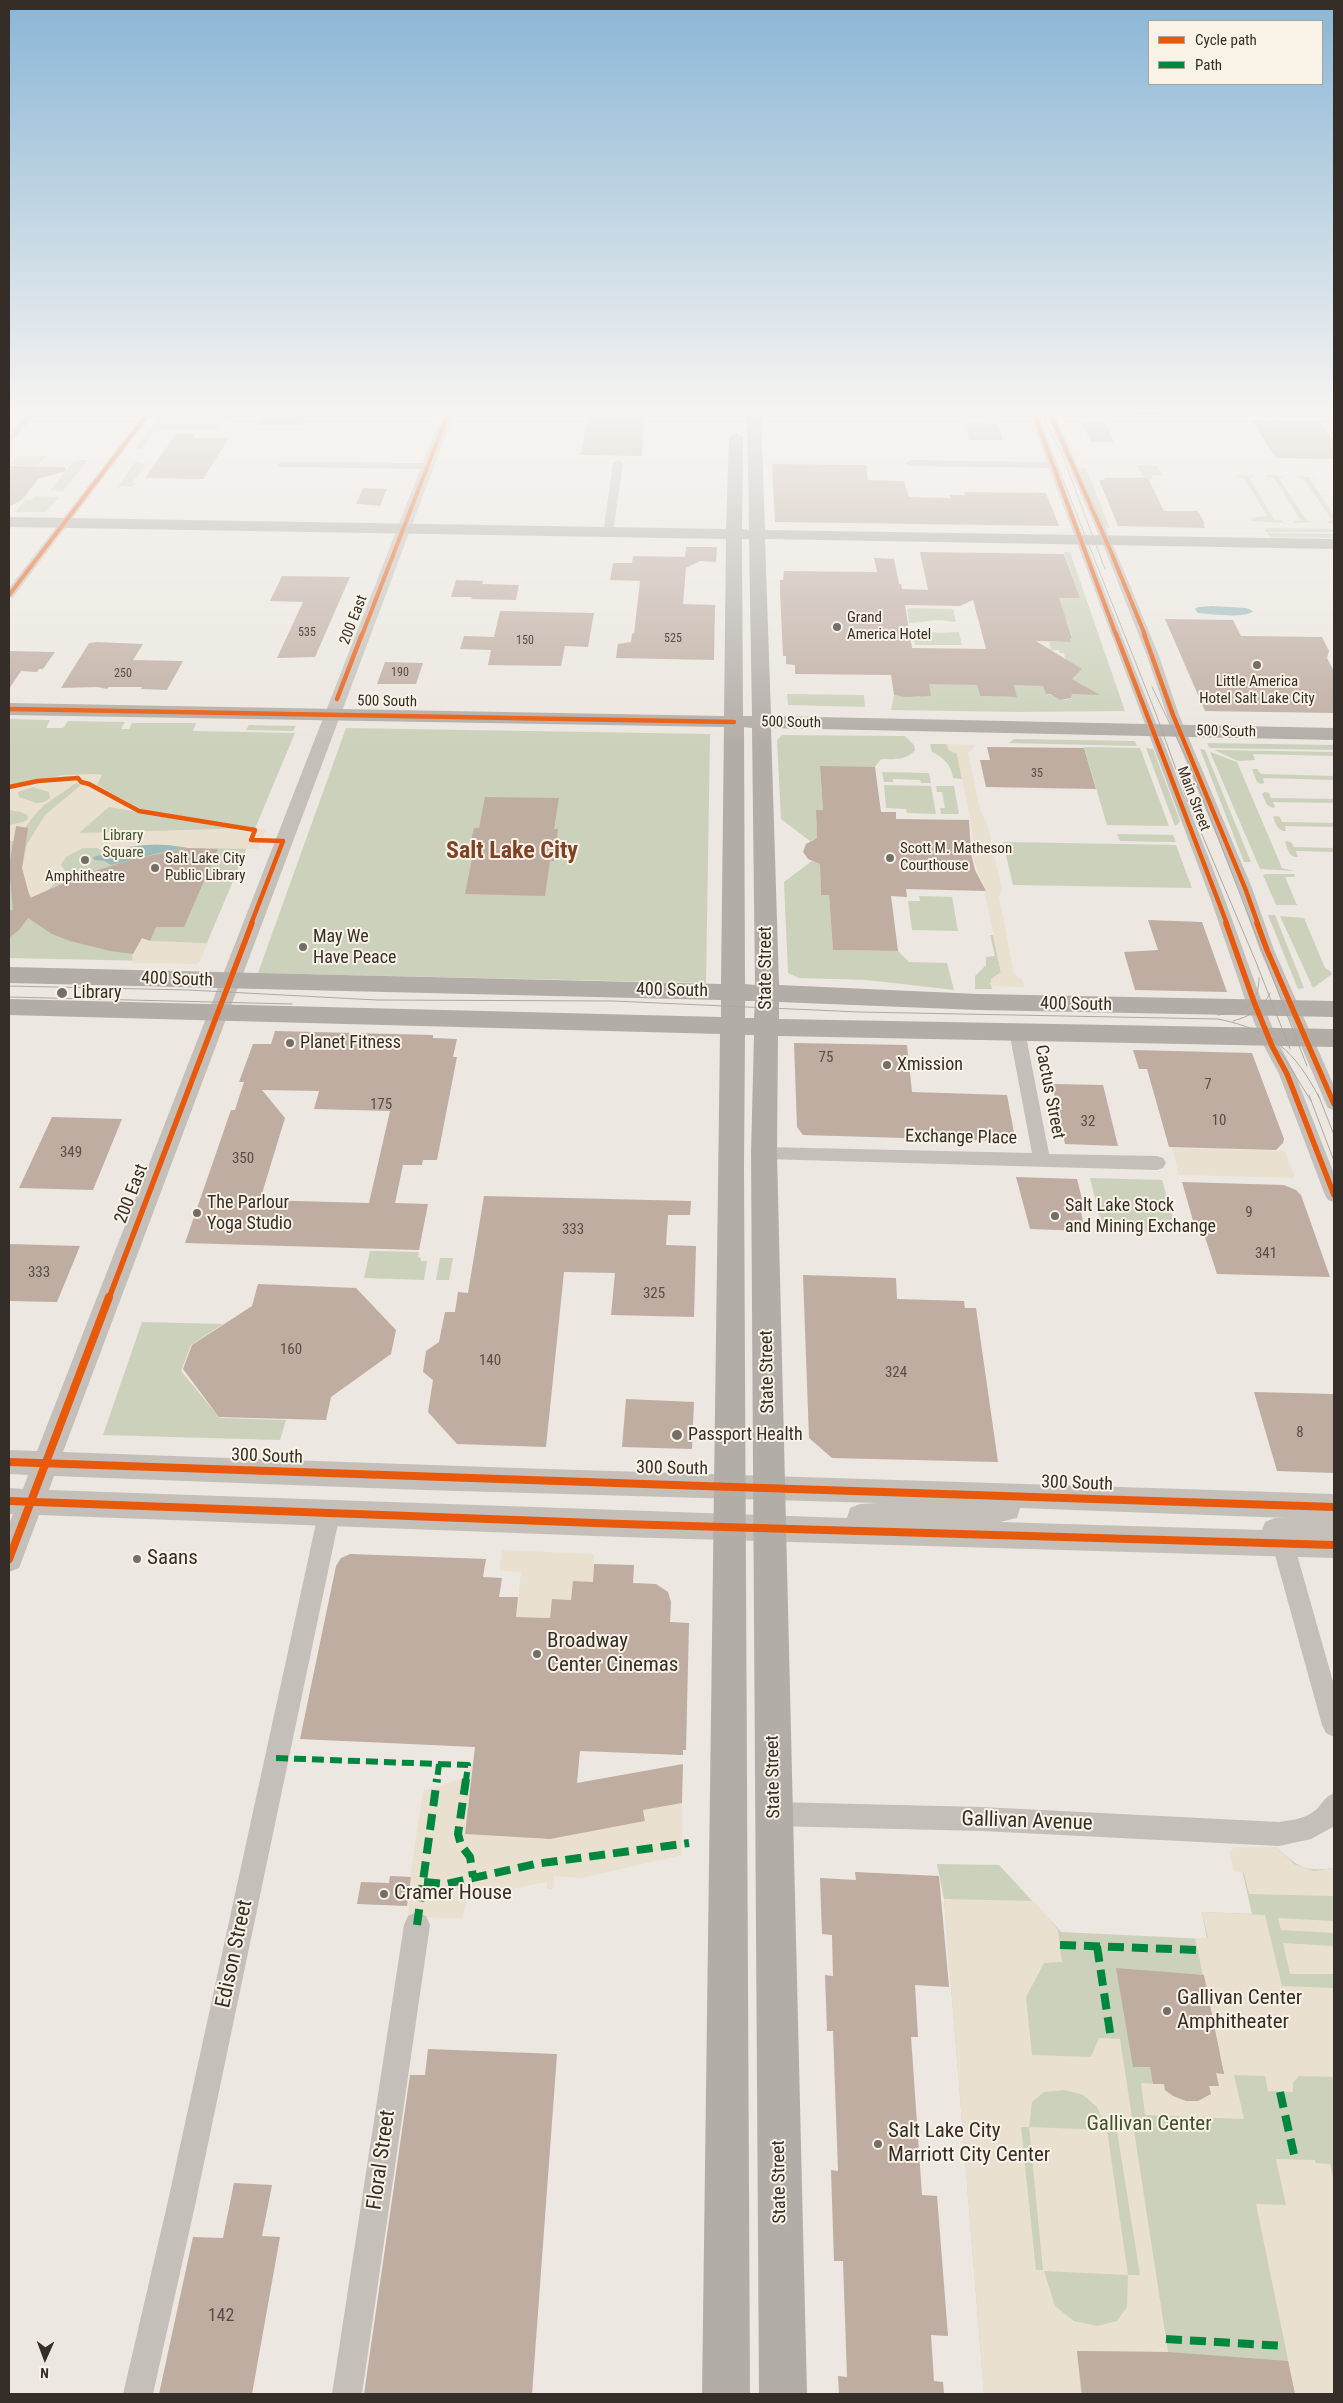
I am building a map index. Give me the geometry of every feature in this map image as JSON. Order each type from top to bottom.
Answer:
[{"type":"main road","points":[[72,523],[1334,544]]},
{"type":"main road","name":"State Street","points":[[734,523],[733,992],[754,1508],[774,1814],[783,2394]]},
{"type":"main road","name":"State Street","points":[[726,2394],[754,1508],[767,993],[763,722],[756,523]]},
{"type":"main road","name":"500 South","points":[[9,709],[332,713],[1334,734]]},
{"type":"main road","name":"400 South","points":[[9,975],[733,992],[978,1002],[1334,1009]]},
{"type":"main road","name":"400 South","points":[[9,1007],[766,1027],[1334,1038]]},
{"type":"street","points":[[10,591],[64,523]]},
{"type":"street","name":"200 East","points":[[9,1559],[20,1501],[45,1463],[404,523]]},
{"type":"street","points":[[608,533],[609,523]]},
{"type":"street","name":"Main Street","points":[[1073,523],[1218,900],[1256,1008],[1287,1074],[1334,1195]]},
{"type":"street","name":"Main Street","points":[[1099,523],[1153,656],[1180,731],[1245,888],[1261,936],[1334,1104]]},
{"type":"street","name":"Cactus Street","points":[[1017,1031],[1042,1160]]},
{"type":"street","name":"Exchange Place","points":[[764,1153],[1157,1163]]},
{"type":"street","name":"300 South","points":[[9,1462],[424,1478],[856,1518],[1025,1508],[1072,1499],[1334,1508]]},
{"type":"street","points":[[423,1517],[424,1478]]},
{"type":"street","name":"300 South","points":[[20,1501],[423,1517],[754,1508],[1147,1538],[1334,1546]]},
{"type":"street","points":[[1139,1501],[1147,1538]]},
{"type":"street","name":"Edison Street","points":[[138,2394],[182,2201],[329,1514]]},
{"type":"street","points":[[1189,1540],[1199,1528],[1289,1531],[1334,1524]]},
{"type":"street","points":[[1283,1544],[1334,1725]]},
{"type":"street","name":"Gallivan Avenue","points":[[774,1814],[877,1818],[982,1819],[1279,1834],[1312,1827],[1324,1819],[1334,1805]]},
{"type":"street","name":"Floral Street","points":[[347,2394],[417,1925]]},
{"type":"green space","points":[[1102,523],[1108,523],[1110,528],[1104,529]]},
{"type":"green space","points":[[1265,529],[1334,529],[1334,532],[1266,532]]},
{"type":"green space","points":[[1267,533],[1334,534],[1334,538],[1271,537]]},
{"type":"green space","points":[[1064,552],[1070,552],[1125,711],[891,710],[894,695],[919,697],[928,680],[976,681],[980,696],[1017,697],[1013,684],[1043,685],[1046,694],[1063,700],[1071,698],[1071,694],[1087,690],[1081,684],[1070,681],[1073,674],[1081,671],[1066,661],[1064,653],[1060,653],[1059,650],[1051,650],[1049,642],[1071,642],[1070,638],[1072,637],[1067,621],[1045,598],[1080,598]]},
{"type":"green space","points":[[907,609],[953,609],[956,622],[939,620],[909,623]]},
{"type":"green space","points":[[916,629],[938,633],[959,632],[962,645],[915,645],[911,630]]},
{"type":"green space","points":[[787,694],[864,695],[865,707],[788,705]]},
{"type":"green space","name":"Library Square","points":[[9,719],[50,720],[46,728],[63,728],[68,721],[125,722],[121,729],[129,729],[132,723],[196,723],[193,731],[295,733],[199,962],[9,958]]},
{"type":"green space","points":[[249,725],[296,726],[293,731],[246,730]]},
{"type":"green space","points":[[346,728],[710,734],[706,983],[258,973]]},
{"type":"green space","points":[[782,735],[905,736],[914,745],[915,750],[904,758],[881,759],[875,767],[820,767],[823,810],[816,811],[817,836],[819,837],[810,841],[781,819],[777,740]]},
{"type":"green space","points":[[1014,739],[1135,741],[1137,746],[1009,743]]},
{"type":"green space","points":[[1207,743],[1334,745],[1334,750],[1209,748]]},
{"type":"green space","points":[[930,744],[946,744],[952,752],[957,753],[962,779],[953,778],[949,766],[944,759],[932,752]]},
{"type":"green space","points":[[1084,747],[1140,748],[1169,826],[1107,825]]},
{"type":"green space","points":[[1146,748],[1153,749],[1180,821],[1175,826]]},
{"type":"green space","points":[[1200,749],[1205,750],[1251,862],[1244,862]]},
{"type":"green space","points":[[1214,750],[1334,752],[1334,756],[1253,754],[1255,760],[1238,761]]},
{"type":"green space","points":[[1210,752],[1237,762],[1282,868],[1294,871],[1260,869]]},
{"type":"green space","points":[[1252,769],[1257,769],[1261,774],[1334,776],[1334,780],[1263,778],[1264,783],[1261,784],[1257,782]]},
{"type":"green space","points":[[882,772],[929,773],[931,783],[921,783],[920,780],[893,779],[893,782],[884,782]]},
{"type":"green space","points":[[884,785],[931,786],[936,814],[907,813],[906,809],[886,808]]},
{"type":"green space","points":[[936,786],[954,786],[959,814],[941,814],[940,808],[945,808],[942,792],[937,792]]},
{"type":"green space","points":[[1265,792],[1269,793],[1271,798],[1334,799],[1334,803],[1273,802],[1275,807],[1273,808],[1267,805],[1262,794]]},
{"type":"green space","points":[[1273,817],[1280,817],[1282,822],[1334,823],[1334,827],[1285,826],[1286,831],[1283,831],[1276,825]]},
{"type":"green space","points":[[1117,834],[1173,835],[1176,842],[1120,841]]},
{"type":"green space","points":[[1003,842],[1176,845],[1192,888],[1013,885]]},
{"type":"green space","points":[[1285,842],[1291,842],[1294,847],[1334,848],[1334,852],[1296,851],[1298,857],[1295,857],[1289,852]]},
{"type":"green space","points":[[812,861],[820,863],[821,894],[829,895],[833,950],[898,951],[909,962],[947,963],[954,990],[867,980],[799,978],[788,973],[784,882]]},
{"type":"green space","points":[[1295,874],[1294,877],[1285,877],[1297,905],[1276,905],[1263,875]]},
{"type":"green space","points":[[919,896],[952,897],[958,931],[912,930],[908,901],[920,901]]},
{"type":"green space","points":[[1268,915],[1275,915],[1304,988],[1298,989]]},
{"type":"green space","points":[[1280,916],[1304,918],[1325,968],[1332,974],[1313,988]]},
{"type":"green space","points":[[990,935],[993,935],[1001,973],[990,983],[992,989],[975,989],[975,976],[986,965],[986,957],[995,956]]},
{"type":"green space","points":[[1090,1178],[1162,1180],[1177,1233],[1103,1230]]},
{"type":"green space","points":[[370,1251],[419,1252],[418,1257],[421,1258],[421,1261],[427,1261],[424,1280],[364,1278]]},
{"type":"green space","points":[[440,1258],[453,1258],[449,1280],[436,1280]]},
{"type":"green space","points":[[142,1322],[223,1324],[191,1345],[181,1371],[220,1418],[286,1420],[280,1440],[103,1435]]},
{"type":"green space","name":"Gallivan Center","points":[[1237,1847],[1276,1847],[1302,1866],[1315,1869],[1334,1868],[1334,2394],[984,2394],[944,1899],[937,1864],[999,1865],[1061,1932],[1207,1939],[1202,1912],[1252,1914]]},
{"type":"shaded area","points":[[946,744],[974,745],[973,749],[968,753],[980,809],[987,823],[1002,889],[999,897],[1014,974],[1022,980],[1024,987],[991,986],[991,979],[1001,972],[983,884],[973,858],[972,828],[957,754],[949,750]]},
{"type":"shaded area","points":[[63,775],[102,775],[97,785],[141,809],[138,812],[109,807],[79,833],[254,828],[266,830],[258,849],[188,848],[157,844],[133,846],[106,853],[97,848],[83,848],[66,857],[61,865],[66,872],[47,891],[32,898],[27,890],[22,868],[27,844],[45,815],[81,785],[76,783],[43,806],[16,841],[9,841],[9,825],[28,819],[27,815],[21,812],[9,810],[9,786]],"holes":[[[33,787],[49,792],[50,798],[44,802],[36,803],[19,797],[18,792]]]},
{"type":"shaded area","points":[[134,934],[151,941],[208,943],[198,964],[132,963]]},
{"type":"shaded area","points":[[1172,1148],[1285,1151],[1295,1178],[1179,1175]]},
{"type":"shaded area","points":[[502,1550],[594,1554],[593,1582],[571,1600],[552,1599],[550,1618],[516,1617],[521,1572],[500,1571]]},
{"type":"shaded area","points":[[474,1760],[465,1834],[542,1839],[565,1836],[645,1821],[643,1810],[682,1803],[682,1855],[581,1878],[554,1876],[553,1889],[547,1889],[547,1882],[501,1891],[500,1895],[467,1893],[463,1918],[408,1917],[411,1870],[423,1791],[466,1777]]},
{"type":"shaded area","points":[[1234,1847],[1276,1847],[1294,1864],[1314,1871],[1334,1868],[1334,1896],[1249,1894],[1244,1873],[1234,1871],[1230,1852]]},
{"type":"shaded area","points":[[944,1899],[1034,1901],[1058,1930],[1062,1962],[1044,1963],[1026,1997],[1032,2055],[1091,2057],[1099,2038],[1120,2039],[1168,2352],[1077,2351],[1081,2394],[984,2394]],"holes":[[[1065,2090],[1083,2095],[1097,2107],[1107,2130],[1029,2127],[1032,2102],[1044,2092]],[[1021,2127],[1029,2127],[1043,2270],[1036,2270]],[[1107,2130],[1117,2131],[1140,2275],[1128,2275]],[[1044,2271],[1128,2275],[1127,2307],[1117,2321],[1097,2326],[1074,2321],[1055,2306]]]},
{"type":"shaded area","points":[[1202,1912],[1265,1915],[1282,1986],[1334,1988],[1334,2077],[1299,2076],[1293,2083],[1293,2092],[1268,2091],[1265,2076],[1234,2075],[1244,2119],[1145,2115],[1141,2083],[1164,2084],[1165,2090],[1173,2096],[1210,2092],[1209,2086],[1218,2085],[1216,2073],[1224,2074],[1195,1938],[1208,1938]]},
{"type":"shaded area","points":[[1278,1918],[1334,1921],[1334,1933],[1281,1930]]},
{"type":"shaded area","points":[[1283,1943],[1334,1946],[1334,1974],[1290,1974]]},
{"type":"shaded area","points":[[1276,2159],[1315,2160],[1315,2163],[1330,2164],[1334,2181],[1334,2394],[1295,2394],[1256,2204],[1286,2205]]},
{"type":"water","points":[[1212,606],[1246,608],[1253,611],[1243,615],[1227,615],[1198,613],[1195,609]]},
{"type":"water","points":[[145,845],[168,845],[188,848],[111,865],[105,861],[94,860],[93,857],[120,849]]},
{"type":"building","points":[[856,523],[1058,523],[1059,526]]},
{"type":"building","points":[[1117,523],[1205,523],[1203,524],[1205,528],[1118,526]]},
{"type":"building","points":[[686,547],[717,547],[716,562],[700,561],[686,568],[683,604],[715,605],[714,660],[616,658],[618,644],[631,642],[632,633],[634,634],[640,581],[610,580],[613,563],[632,563],[633,556],[685,557]]},
{"type":"building","name":"Grand America Hotel","points":[[920,552],[1064,554],[1080,598],[1059,598],[1072,638],[1070,638],[1071,642],[1036,641],[1082,669],[1072,679],[1100,695],[1072,694],[1071,698],[1060,700],[1050,694],[1046,694],[1043,686],[1014,685],[1017,697],[980,696],[977,685],[929,684],[931,696],[906,697],[894,695],[891,675],[795,674],[795,665],[786,664],[786,656],[783,656],[780,591],[780,580],[783,580],[784,571],[877,572],[874,558],[894,559],[899,584],[901,584],[902,589],[928,590]],"holes":[[[973,600],[986,649],[912,648],[905,605],[960,606]]]},
{"type":"building","points":[[282,576],[350,577],[315,657],[277,658],[303,602],[270,601]]},
{"type":"building","points":[[456,580],[483,581],[482,584],[519,585],[516,600],[451,597]]},
{"type":"building","points":[[500,611],[594,613],[588,647],[565,646],[561,666],[488,665],[491,650],[460,649],[464,636],[494,637]]},
{"type":"building","name":"Little America Hotel Salt Lake City","points":[[1165,619],[1233,620],[1241,636],[1322,637],[1329,651],[1327,658],[1334,671],[1334,713],[1205,711]]},
{"type":"building","points":[[89,643],[143,644],[133,660],[183,661],[167,690],[141,689],[142,687],[109,687],[107,689],[97,687],[61,688]]},
{"type":"building","points":[[9,651],[55,652],[43,669],[39,669],[37,672],[21,671],[9,689]]},
{"type":"building","points":[[385,662],[423,663],[416,684],[377,684]]},
{"type":"building","points":[[987,747],[1084,748],[1096,789],[986,787],[980,760],[990,760]]},
{"type":"building","name":"Scott M. Matheson Courthouse","points":[[820,766],[875,767],[881,812],[896,812],[896,819],[969,820],[971,854],[975,870],[986,891],[906,889],[907,897],[891,896],[898,951],[833,950],[829,895],[821,895],[820,864],[808,859],[803,852],[806,844],[817,838],[816,810],[823,810]]},
{"type":"building","points":[[485,797],[559,798],[554,829],[558,829],[554,861],[550,861],[545,896],[465,894],[472,859],[467,859],[470,844],[474,828],[479,828]]},
{"type":"building","name":"Salt Lake City Public Library","points":[[16,826],[28,828],[22,868],[30,898],[85,874],[134,859],[188,848],[218,849],[184,927],[156,927],[150,941],[142,938],[133,954],[110,951],[70,941],[52,934],[28,918],[20,929],[9,938],[9,910],[13,910],[9,866]]},
{"type":"building","points":[[1148,920],[1202,922],[1227,992],[1135,990],[1124,952],[1158,950]]},
{"type":"building","points":[[275,1031],[433,1035],[433,1038],[457,1039],[453,1057],[457,1057],[437,1160],[423,1160],[422,1165],[403,1165],[395,1203],[428,1204],[419,1250],[185,1243],[231,1110],[235,1110],[244,1082],[239,1082],[253,1044],[271,1044]],"holes":[[[262,1090],[319,1091],[314,1109],[390,1111],[369,1203],[260,1200],[285,1118]]]},
{"type":"building","points":[[794,1043],[907,1045],[912,1092],[1007,1095],[1015,1138],[1005,1141],[803,1135],[797,1127]]},
{"type":"building","points":[[1133,1050],[1252,1053],[1284,1139],[1283,1143],[1276,1150],[1169,1147],[1147,1069],[1139,1069]]},
{"type":"building","points":[[1052,1084],[1103,1085],[1118,1146],[1065,1144]]},
{"type":"building","points":[[52,1117],[122,1119],[93,1190],[19,1188]]},
{"type":"building","name":"Salt Lake Stock and Mining Exchange","points":[[1016,1177],[1077,1179],[1083,1203],[1079,1203],[1085,1231],[1030,1229]]},
{"type":"building","points":[[1182,1182],[1284,1185],[1296,1190],[1301,1195],[1330,1277],[1217,1274],[1203,1231],[1196,1231]]},
{"type":"building","points":[[484,1196],[691,1201],[690,1215],[668,1215],[666,1245],[696,1246],[694,1317],[611,1315],[615,1273],[564,1272],[546,1447],[457,1444],[428,1412],[433,1380],[423,1372],[426,1351],[439,1342],[445,1312],[455,1312],[458,1292],[468,1293]]},
{"type":"building","points":[[9,1244],[80,1246],[57,1302],[9,1301]]},
{"type":"building","points":[[803,1275],[896,1278],[897,1299],[964,1301],[965,1308],[976,1308],[998,1462],[832,1458],[809,1438]]},
{"type":"building","points":[[258,1284],[356,1288],[396,1330],[391,1354],[331,1397],[326,1420],[219,1417],[183,1369],[192,1345],[252,1306]]},
{"type":"building","points":[[1254,1392],[1334,1394],[1334,1473],[1277,1471]]},
{"type":"building","points":[[626,1399],[694,1402],[692,1449],[622,1447]]},
{"type":"building","points":[[350,1554],[486,1559],[483,1577],[502,1578],[499,1597],[518,1597],[516,1617],[550,1618],[552,1599],[571,1600],[573,1581],[593,1582],[594,1564],[634,1565],[633,1583],[656,1584],[668,1592],[671,1602],[670,1622],[689,1623],[686,1750],[683,1750],[683,1755],[580,1751],[577,1783],[683,1764],[682,1803],[643,1810],[645,1821],[550,1839],[465,1834],[475,1747],[300,1739],[336,1566],[341,1558]]},
{"type":"building","name":"Salt Lake City Marriott City Center","points":[[855,1872],[939,1876],[949,1987],[915,1985],[918,2037],[911,2037],[922,2195],[937,2196],[948,2336],[931,2335],[934,2381],[943,2382],[944,2394],[839,2394],[838,2376],[847,2377],[843,2261],[834,2261],[831,2170],[838,2171],[833,2031],[827,2031],[825,1975],[833,1976],[832,1935],[822,1934],[820,1878],[856,1880]]},
{"type":"building","name":"Cramer House","points":[[390,1876],[411,1877],[407,1906],[357,1904],[361,1882],[389,1883]]},
{"type":"building","name":"Gallivan Center Amphitheater","points":[[1116,1968],[1204,1975],[1224,2074],[1216,2073],[1219,2086],[1209,2086],[1211,2094],[1198,2101],[1186,2101],[1173,2096],[1165,2090],[1164,2084],[1153,2084],[1150,2067],[1133,2067]]},
{"type":"building","points":[[428,2049],[557,2054],[532,2394],[364,2394],[410,2075],[425,2075]]},
{"type":"building","points":[[234,2183],[272,2185],[262,2236],[280,2237],[252,2394],[159,2394],[193,2237],[223,2238]]},
{"type":"building","points":[[1077,2351],[1168,2352],[1288,2361],[1295,2394],[1082,2394]]},
{"type":"tram line","points":[[1080,523],[1156,714],[1186,797],[1269,995]]},
{"type":"tram line","points":[[1088,523],[1105,569]]},
{"type":"tram line","points":[[1152,687],[1189,763],[1307,1066]]},
{"type":"tram line","points":[[1218,1015],[1235,1012],[1248,1006],[1256,995],[1259,978]]},
{"type":"tram line","points":[[9,986],[189,990],[377,1000],[613,1001],[859,1012],[1218,1019],[1253,1029],[1280,1045],[1301,1068],[1320,1099]]},
{"type":"tram line","points":[[1233,1021],[1245,1017],[1260,1008],[1269,995]]},
{"type":"tram line","points":[[1269,995],[1290,1049]]},
{"type":"tram line","points":[[9,997],[292,1004]]},
{"type":"tram line","points":[[1255,1036],[1282,1054],[1311,1101]]},
{"type":"tram line","points":[[1318,1094],[1320,1099]]},
{"type":"tram line","points":[[1309,1095],[1334,1161]]},
{"type":"tram line","points":[[1320,1099],[1334,1135]]},
{"type":"marked path","points":[[276,1758],[439,1764],[417,1925]]},
{"type":"marked path","points":[[439,1764],[468,1765],[458,1834],[461,1845],[470,1857],[473,1877]]},
{"type":"marked path","points":[[424,1882],[446,1884],[535,1864],[689,1843]]},
{"type":"marked path","points":[[1060,1945],[1198,1950]]},
{"type":"marked path","points":[[1097,1946],[1111,2039]]},
{"type":"marked path","points":[[1280,2092],[1295,2159]]},
{"type":"marked path","points":[[1166,2339],[1285,2346]]},
{"type":"cycle path","points":[[9,595],[64,523]]},
{"type":"cycle path","points":[[337,699],[405,523]]},
{"type":"cycle path","points":[[1073,523],[1218,900],[1254,1002],[1272,1046],[1287,1074],[1334,1195]]},
{"type":"cycle path","points":[[1098,523],[1153,656],[1173,715],[1245,888],[1267,950],[1334,1104]]},
{"type":"cycle path","points":[[9,709],[734,722]]},
{"type":"cycle path","points":[[9,787],[38,781],[78,778],[81,782],[89,784],[139,811],[255,830],[251,840],[283,841],[9,1559]]},
{"type":"cycle path","points":[[9,1462],[424,1478],[769,1487],[1334,1507]]},
{"type":"cycle path","points":[[9,1501],[622,1524],[1334,1545]]},
{"type":"place","name":"Grand America Hotel","points":[[837,627]]},
{"type":"place","name":"Little America Hotel Salt Lake City","points":[[1257,665]]},
{"type":"place","name":"Scott M. Matheson Courthouse","points":[[890,858]]},
{"type":"place","name":"Amphitheatre","points":[[85,860]]},
{"type":"place","name":"Salt Lake City Public Library","points":[[155,868]]},
{"type":"place","name":"May We Have Peace","points":[[303,947]]},
{"type":"place","name":"Library","points":[[62,993]]},
{"type":"place","name":"Planet Fitness","points":[[290,1043]]},
{"type":"place","name":"Xmission","points":[[887,1065]]},
{"type":"place","name":"The Parlour Yoga Studio","points":[[197,1213]]},
{"type":"place","name":"Salt Lake Stock and Mining Exchange","points":[[1055,1216]]},
{"type":"place","name":"Passport Health","points":[[677,1435]]},
{"type":"place","name":"Saans","points":[[137,1559]]},
{"type":"place","name":"Broadway Center Cinemas","points":[[537,1654]]},
{"type":"place","name":"Cramer House","points":[[384,1894]]},
{"type":"place","name":"Gallivan Center Amphitheater","points":[[1167,2011]]},
{"type":"place","name":"Salt Lake City Marriott City Center","points":[[878,2144]]},
{"type":"district","name":"Salt Lake City","points":[[512,852]]}]
